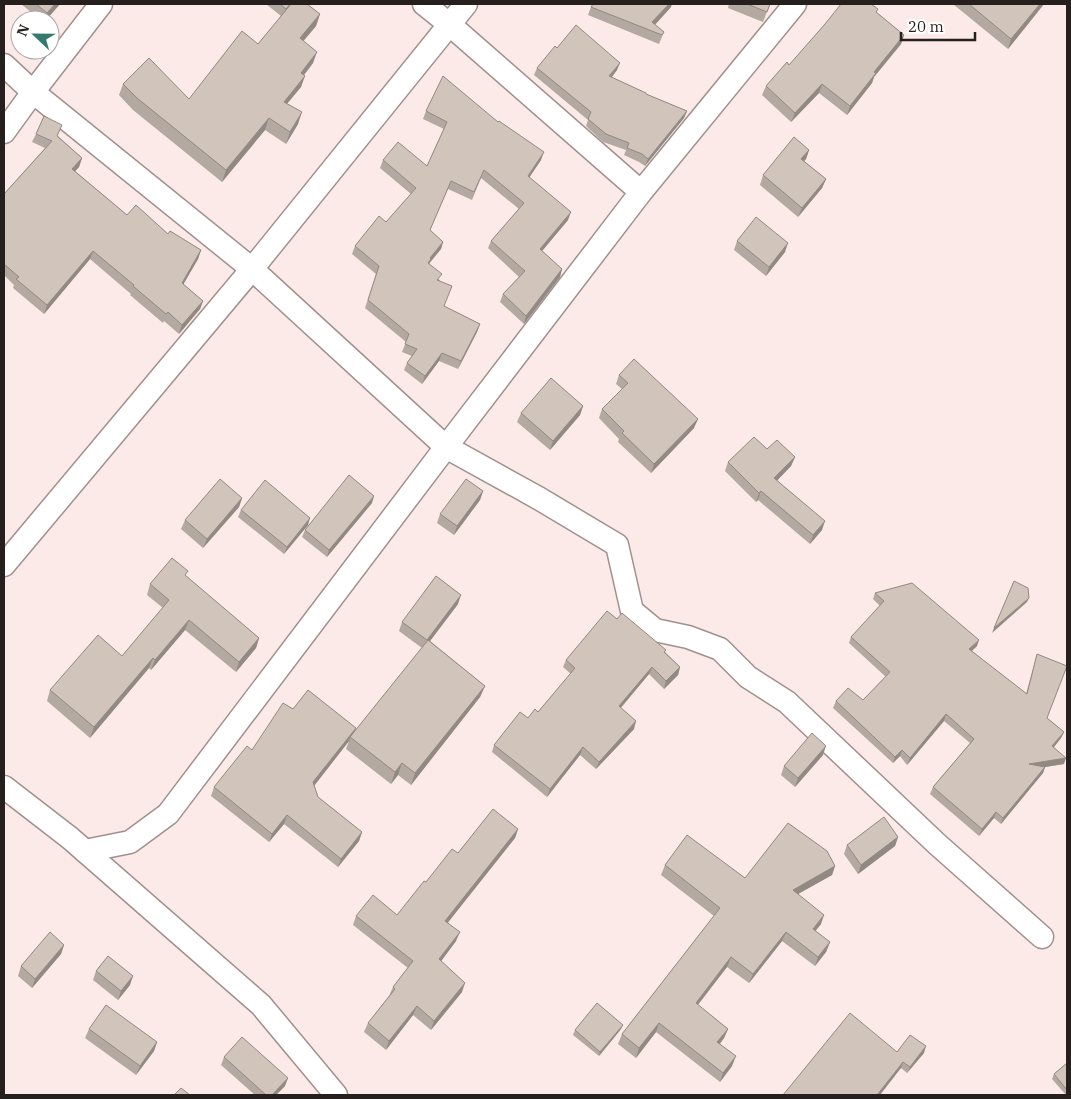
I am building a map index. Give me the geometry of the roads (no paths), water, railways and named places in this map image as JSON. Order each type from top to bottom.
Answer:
[{"type":"street","points":[[4,132],[101,4]]},
{"type":"street","points":[[424,4],[450,24],[641,192]]},
{"type":"street","points":[[4,566],[252,268],[466,4]]},
{"type":"street","points":[[85,851],[130,842],[168,814],[641,192],[795,4]]},
{"type":"street","points":[[4,65],[33,92],[252,268],[446,447],[540,499],[617,545],[632,611],[655,630],[688,637],[720,650],[748,677],[786,702],[937,844],[1042,937]]},
{"type":"street","points":[[4,788],[70,838],[261,1005],[336,1095]]}]
